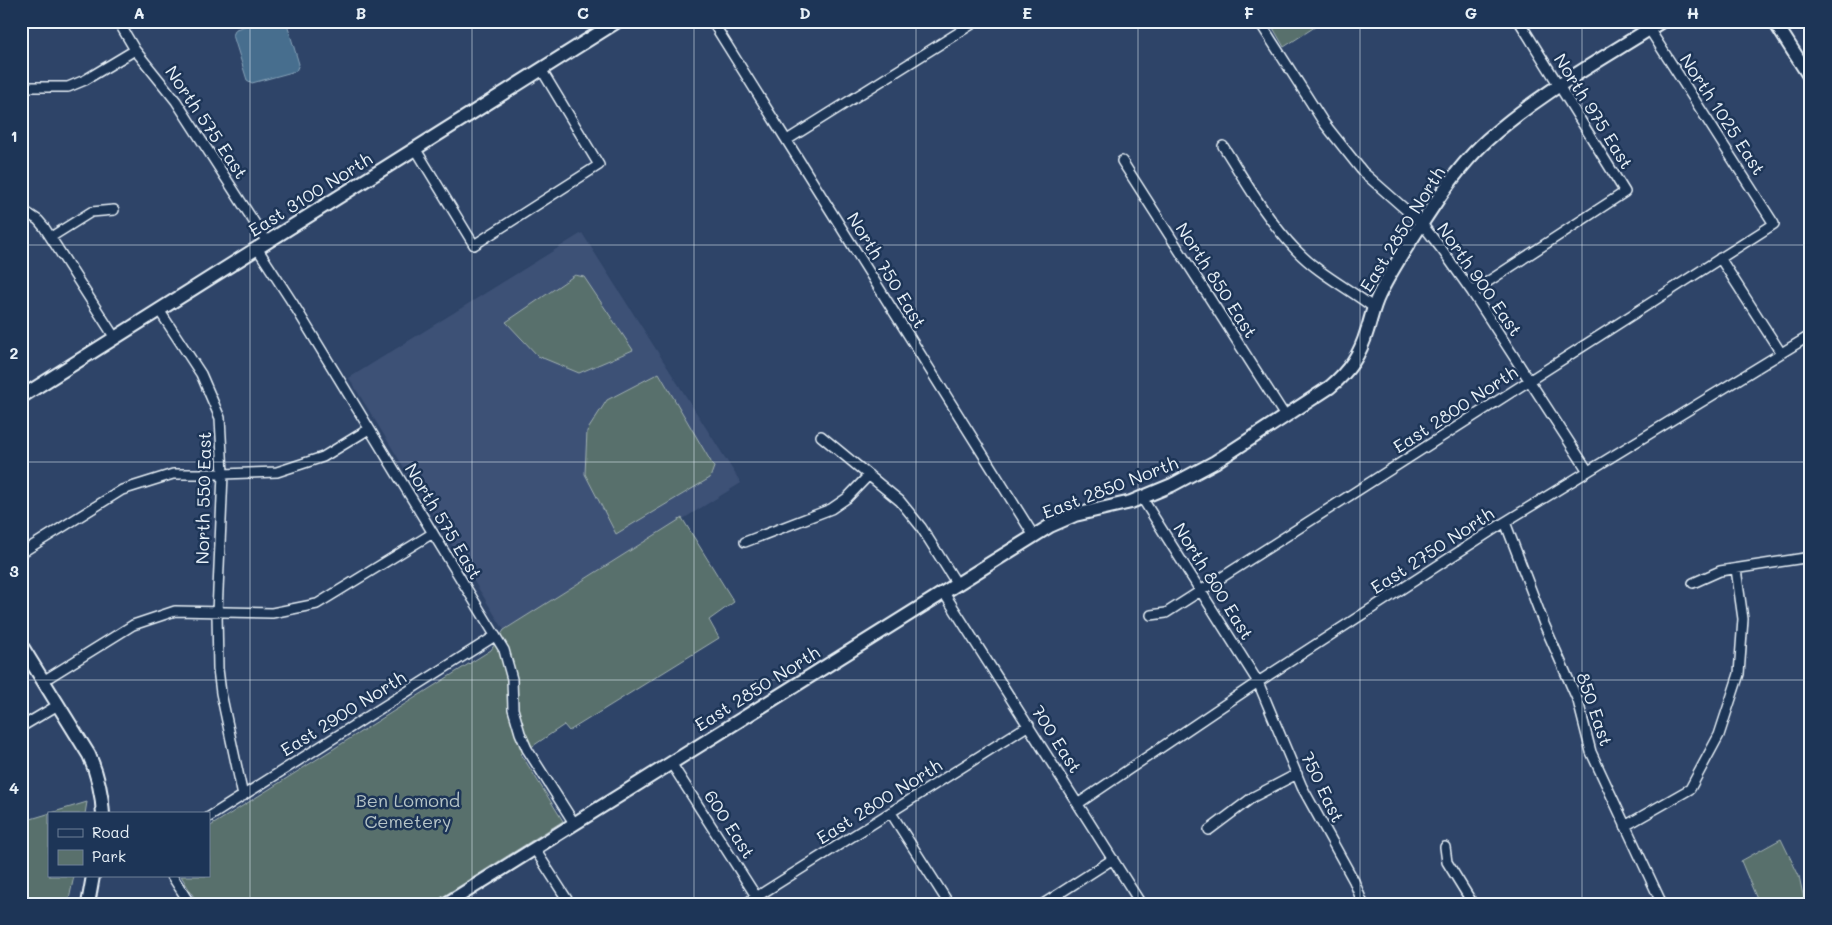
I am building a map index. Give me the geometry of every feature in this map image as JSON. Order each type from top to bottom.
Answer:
[{"type":"street","name":"North 575 East","points":[[118,21],[136,50],[176,101],[369,429],[504,650],[512,679],[513,709],[520,733],[527,749],[574,823]]},
{"type":"street","name":"East 3100 North","points":[[22,396],[618,21]]},
{"type":"street","name":"North 750 East","points":[[712,21],[1034,536]]},
{"type":"street","points":[[787,140],[977,21]]},
{"type":"street","name":"North 900 East","points":[[1259,21],[1324,124],[1362,172],[1422,224],[1472,292],[1588,471]]},
{"type":"street","name":"North 975 East","points":[[1472,292],[1625,192],[1519,21]]},
{"type":"street","name":"East 2850 North","points":[[446,904],[1034,536],[1066,518],[1142,498],[1198,472],[1330,387],[1346,373],[1357,357],[1374,308],[1388,276],[1456,174],[1476,152],[1521,112],[1647,25],[1662,21]]},
{"type":"street","points":[[1774,21],[1811,79]]},
{"type":"street","name":"North 1025 East","points":[[1647,25],[1774,224]]},
{"type":"street","points":[[21,88],[68,87],[85,80],[136,50]]},
{"type":"street","points":[[415,148],[474,245],[599,165],[541,70]]},
{"type":"street","points":[[1223,146],[1268,217],[1297,251],[1323,274],[1374,308]]},
{"type":"street","name":"North 850 East","points":[[1122,161],[1285,416]]},
{"type":"street","points":[[21,209],[38,220],[51,237],[115,338]]},
{"type":"street","points":[[51,237],[91,212],[114,210]]},
{"type":"street","name":"East 2800 North","points":[[1151,615],[1166,613],[1774,224]]},
{"type":"street","points":[[1720,258],[1781,354]]},
{"type":"street","name":"North 550 East","points":[[159,310],[201,374],[220,418],[223,474],[217,613],[218,668],[221,693],[243,796]]},
{"type":"street","name":"East 2750 North","points":[[1079,803],[1258,682],[1505,522],[1811,335]]},
{"type":"street","points":[[21,553],[122,490],[173,474],[277,472],[323,457],[369,429]]},
{"type":"street","points":[[821,436],[900,501],[921,527],[957,584]]},
{"type":"street","points":[[745,542],[831,509],[847,498],[869,475]]},
{"type":"street","name":"North 800 East","points":[[1142,498],[1258,682]]},
{"type":"street","name":"850 East","points":[[1505,522],[1544,624],[1578,701],[1591,752],[1662,904]]},
{"type":"street","points":[[43,681],[133,625],[175,611],[272,613],[316,604],[433,533]]},
{"type":"street","points":[[1693,583],[1720,571],[1811,557]]},
{"type":"street","points":[[1625,826],[1690,789],[1719,736],[1739,674],[1743,619],[1736,570]]},
{"type":"street","name":"700 East","points":[[944,592],[1141,904]]},
{"type":"street","name":"East 2900 North","points":[[210,816],[495,636]]},
{"type":"street","points":[[21,646],[83,744],[94,766],[103,801],[103,812]]},
{"type":"street","name":"750 East","points":[[1258,682],[1302,787],[1356,885],[1363,904]]},
{"type":"street","points":[[21,727],[58,705]]},
{"type":"street","name":"East 2800 North","points":[[745,904],[759,900],[891,813],[1029,726]]},
{"type":"street","name":"600 East","points":[[671,763],[759,900]]},
{"type":"street","points":[[1209,830],[1253,797],[1297,774]]},
{"type":"street","points":[[891,813],[949,904]]},
{"type":"street","points":[[1445,847],[1447,862],[1473,904]]},
{"type":"street","points":[[534,848],[570,904]]},
{"type":"street","points":[[1043,904],[1113,859]]},
{"type":"street","points":[[88,904],[93,878]]},
{"type":"street","points":[[173,878],[190,904]]},
{"type":"shaded area","points":[[260,21],[286,21],[299,64],[296,71],[252,83],[247,80],[233,35],[236,29]]},
{"type":"shaded area","points":[[582,233],[741,483],[504,630],[349,378]]},
{"type":"green space","points":[[1269,21],[1324,21],[1284,47]]},
{"type":"green space","points":[[575,275],[584,277],[633,350],[579,373],[538,356],[506,322]]},
{"type":"green space","points":[[659,373],[714,467],[710,478],[616,534],[585,474],[587,431],[607,400]]},
{"type":"green space","name":"Ben Lomond Cemetery","points":[[682,518],[734,602],[709,620],[719,638],[569,731],[564,725],[521,754],[563,821],[431,904],[198,904],[182,878],[210,878],[210,826],[491,650],[504,630]]},
{"type":"green space","points":[[87,802],[85,812],[54,812]]},
{"type":"green space","points":[[48,814],[48,878],[74,878],[68,904],[21,904],[21,822]]},
{"type":"green space","points":[[1781,839],[1799,876],[1805,904],[1759,904],[1741,861]]}]
